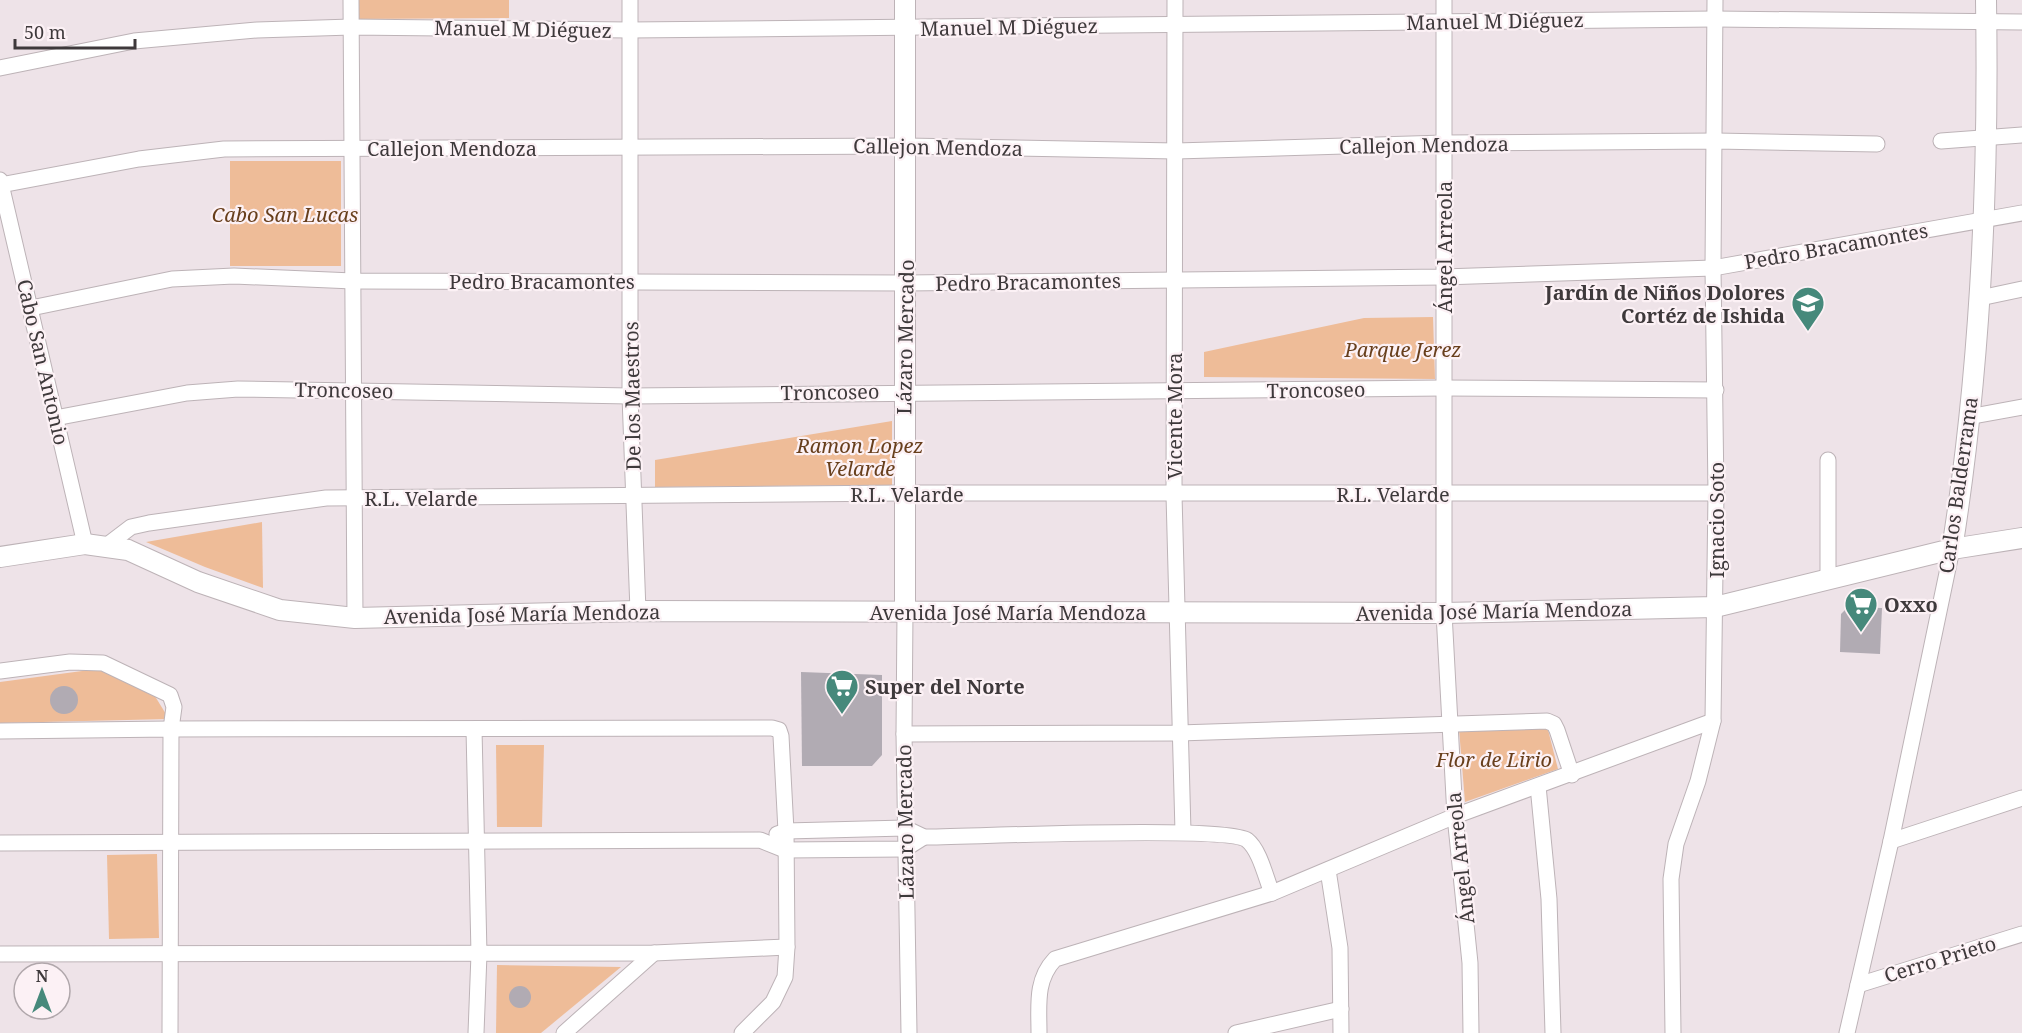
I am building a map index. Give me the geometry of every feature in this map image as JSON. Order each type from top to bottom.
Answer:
[{"type":"street","points":[[351,0],[356,618]]},
{"type":"street","name":"De los Maestros","points":[[630,0],[630,396],[638,611]]},
{"type":"street","name":"Lázaro Mercado","points":[[905,0],[904,734],[909,1033]]},
{"type":"street","name":"Vicente Mora","points":[[1175,0],[1174,495],[1183,832]]},
{"type":"street","name":"Ángel Arreola","points":[[1444,0],[1444,614],[1455,816],[1470,963],[1471,1033]]},
{"type":"street","name":"Ignacio Soto","points":[[1673,1033],[1671,879],[1676,844],[1698,781],[1713,721],[1716,493],[1713,268],[1716,0]]},
{"type":"street","name":"Carlos Balderrama","points":[[1847,1033],[1891,841],[1952,549],[1962,487],[1986,220],[1988,138],[1986,0]]},
{"type":"street","name":"Manuel M Diéguez","points":[[0,68],[134,41],[257,30],[351,27],[630,30],[1715,19],[2022,22]]},
{"type":"street","points":[[1941,141],[2022,135]]},
{"type":"street","name":"Callejon Mendoza","points":[[1,183],[139,159],[224,149],[906,146],[1176,151],[1444,143],[1716,141],[1877,144]]},
{"type":"street","name":"Cabo San Antonio","points":[[1,183],[85,544]]},
{"type":"street","name":"Pedro Bracamontes","points":[[31,308],[172,279],[234,276],[353,281],[906,283],[1443,278],[1713,268],[2022,213]]},
{"type":"street","points":[[1980,298],[2022,289]]},
{"type":"street","name":"Troncoseo","points":[[55,418],[187,393],[238,389],[630,396],[903,391],[1174,392],[1444,388],[1716,390]]},
{"type":"street","points":[[1968,417],[2022,408]]},
{"type":"street","points":[[1828,460],[1828,581]]},
{"type":"street","name":"R.L. Velarde","points":[[106,546],[131,527],[149,523],[300,501],[354,498],[904,494],[1716,493]]},
{"type":"street","name":"Avenida José María Mendoza","points":[[0,557],[85,544],[106,546],[128,550],[198,582],[280,610],[356,618],[638,611],[1444,614],[1715,607],[1952,549],[2022,538]]},
{"type":"street","points":[[0,671],[70,662],[103,663],[170,695],[174,707],[171,729],[170,1033]]},
{"type":"street","points":[[1039,1033],[1040,988],[1044,970],[1055,959],[1272,893],[1455,816],[1572,775],[1713,721]]},
{"type":"street","points":[[904,734],[1179,733],[1547,722],[1554,724],[1572,775]]},
{"type":"street","points":[[0,731],[772,728],[779,730],[786,831],[785,977],[773,1002],[742,1033]]},
{"type":"street","points":[[474,729],[479,954],[476,1033]]},
{"type":"street","points":[[1538,786],[1549,899],[1553,1033]]},
{"type":"street","points":[[1891,841],[2022,798]]},
{"type":"street","points":[[0,843],[760,840],[786,831],[905,828],[924,837],[1183,832],[1234,836],[1247,840],[1254,849],[1272,893]]},
{"type":"street","points":[[760,840],[785,850],[905,849],[924,837]]},
{"type":"street","points":[[1328,870],[1340,948],[1341,1033]]},
{"type":"street","name":"Cerro Prieto","points":[[1858,985],[2022,934]]},
{"type":"street","points":[[0,954],[654,953],[787,946]]},
{"type":"street","points":[[564,1033],[654,953]]},
{"type":"street","points":[[1236,1033],[1341,1009]]},
{"type":"green space","points":[[356,0],[509,0],[509,18],[356,19]]},
{"type":"green space","name":"Cabo San Lucas","points":[[230,161],[341,161],[341,266],[230,266]]},
{"type":"green space","name":"Parque Jerez","points":[[1433,317],[1435,379],[1204,377],[1204,352],[1364,318]]},
{"type":"green space","name":"Ramon Lopez Velarde","points":[[892,421],[892,485],[655,487],[655,460]]},
{"type":"green space","points":[[262,522],[263,588],[146,542]]},
{"type":"green space","points":[[97,669],[153,693],[169,719],[0,723],[0,682]]},
{"type":"green space","name":"Flor de Lirio","points":[[1547,726],[1558,769],[1465,802],[1459,729]]},
{"type":"green space","points":[[496,745],[544,745],[542,827],[497,827]]},
{"type":"green space","points":[[157,854],[159,938],[109,939],[107,855]]},
{"type":"green space","points":[[497,965],[621,967],[541,1033],[496,1033]]},
{"type":"building","name":"Oxxo","points":[[1848,607],[1882,608],[1880,654],[1840,652],[1841,614]]},
{"type":"building","name":"Super del Norte","points":[[801,672],[882,675],[882,755],[872,766],[802,766]]},
{"type":"building","points":[[64,686],[74,690],[78,700],[74,710],[64,714],[54,710],[50,700],[54,690]]},
{"type":"building","points":[[516,986],[524,986],[531,993],[531,1001],[524,1008],[516,1008],[509,1001],[509,993]]},
{"type":"place","name":"Jardín de Niños Dolores Cortéz de Ishida","points":[[1808,332]]},
{"type":"place","name":"Oxxo","points":[[1861,633]]},
{"type":"place","name":"Super del Norte","points":[[842,715]]}]
